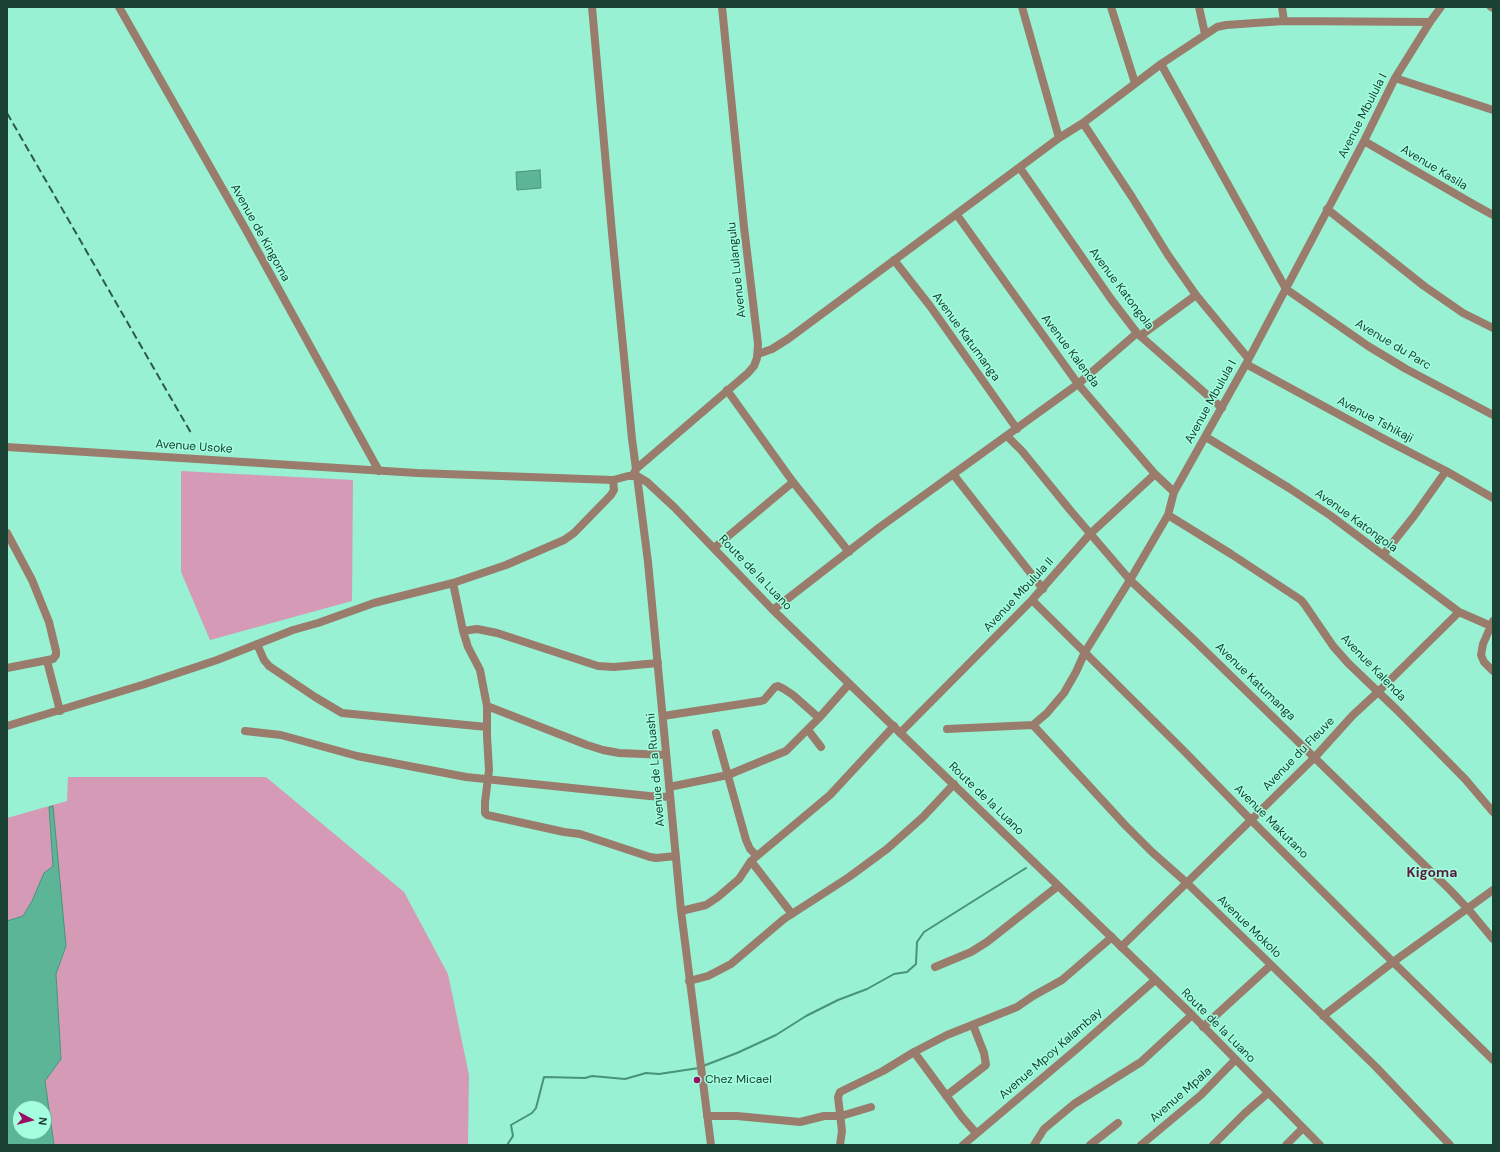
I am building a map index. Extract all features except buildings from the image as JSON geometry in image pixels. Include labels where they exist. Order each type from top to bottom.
[{"type":"street","name":"Avenue de Kingoma","points":[[119,7],[246,230],[378,471]]},
{"type":"street","name":"Avenue de La Ruashi","points":[[592,7],[635,473],[648,562],[689,982],[711,1145]]},
{"type":"street","name":"Avenue Lulangulu","points":[[722,7],[758,354]]},
{"type":"street","points":[[1022,7],[1059,138]]},
{"type":"street","points":[[1111,7],[1135,83]]},
{"type":"street","points":[[1199,7],[1205,34]]},
{"type":"street","points":[[1282,7],[1284,21]]},
{"type":"street","name":"Avenue Mbulula I","points":[[1033,725],[1047,713],[1064,693],[1085,652],[1168,515],[1174,492],[1222,408],[1286,289],[1396,78],[1430,22],[1441,7]]},
{"type":"street","points":[[635,473],[754,366],[758,354],[772,349],[788,339],[1059,138],[1083,123],[1161,64],[1205,34],[1221,26],[1284,21],[1430,22]]},
{"type":"street","points":[[1161,64],[1286,289]]},
{"type":"street","points":[[1396,78],[1493,110]]},
{"type":"street","points":[[1083,123],[1168,255],[1196,295],[1247,361]]},
{"type":"street","name":"Avenue Kasila","points":[[1364,141],[1493,215]]},
{"type":"street","name":"Avenue Katongola","points":[[1020,168],[1107,293],[1139,334],[1222,408]]},
{"type":"street","points":[[1327,209],[1424,286],[1463,313],[1493,328]]},
{"type":"street","name":"Avenue Kalenda","points":[[957,215],[1078,384],[1155,474],[1174,492]]},
{"type":"street","name":"Avenue Katumanga","points":[[894,260],[930,306],[1017,429]]},
{"type":"street","name":"Avenue du Parc","points":[[1286,289],[1368,346],[1406,369],[1493,414]]},
{"type":"street","points":[[773,610],[880,527],[1078,384],[1139,334],[1196,295]]},
{"type":"street","name":"Avenue Tshikaji","points":[[1247,361],[1379,437],[1446,471],[1493,498]]},
{"type":"street","points":[[727,390],[792,482],[849,552]]},
{"type":"street","name":"Avenue Katumanga","points":[[1007,436],[1022,451],[1130,580],[1315,757],[1468,909],[1493,939]]},
{"type":"street","name":"Avenue Katongola","points":[[1206,437],[1305,498],[1353,532],[1459,612],[1492,623]]},
{"type":"street","name":"Avenue Usoke","points":[[7,447],[378,471],[613,480],[635,473]]},
{"type":"street","points":[[1383,556],[1410,522],[1446,471]]},
{"type":"street","name":"Route de la Luano","points":[[635,473],[647,482],[714,548],[773,610],[849,684],[1122,946],[1320,1145]]},
{"type":"street","points":[[953,474],[1043,589]]},
{"type":"street","name":"Avenue Mbulula II","points":[[900,733],[1043,589],[1090,534],[1155,474]]},
{"type":"street","points":[[7,726],[217,660],[293,630],[318,623],[374,603],[453,583],[506,565],[564,540],[574,533],[611,495],[614,490],[613,480]]},
{"type":"street","points":[[714,548],[792,482]]},
{"type":"street","name":"Avenue Kalenda","points":[[1168,515],[1231,554],[1300,600],[1333,646],[1348,663],[1465,779],[1493,812]]},
{"type":"street","points":[[7,533],[32,580],[52,632],[56,647],[56,654],[54,658],[46,661],[7,668]]},
{"type":"street","points":[[453,583],[463,631],[468,647],[480,670],[487,706],[489,766],[484,810],[487,815],[564,832],[580,834],[650,857],[662,858],[676,856]]},
{"type":"street","name":"Avenue Makutano","points":[[1032,600],[1393,962],[1493,1060]]},
{"type":"street","name":"Avenue du Fleuve","points":[[1122,946],[1252,820],[1315,757],[1353,715],[1459,612]]},
{"type":"street","points":[[1492,623],[1483,644],[1481,655],[1484,662],[1493,671]]},
{"type":"street","points":[[463,631],[478,629],[492,632],[598,666],[614,667],[658,663]]},
{"type":"street","points":[[257,644],[264,660],[269,666],[315,698],[342,714],[487,727]]},
{"type":"street","points":[[46,661],[60,710]]},
{"type":"street","points":[[669,787],[728,775],[786,751],[808,730],[849,684]]},
{"type":"street","points":[[663,716],[761,701],[764,700],[775,687],[778,686],[793,695],[819,718]]},
{"type":"street","points":[[487,706],[603,750],[619,753],[666,755]]},
{"type":"street","points":[[947,729],[1033,725]]},
{"type":"street","name":"Avenue Mokolo","points":[[1033,725],[1124,825],[1187,883],[1376,1067],[1450,1145]]},
{"type":"street","points":[[681,911],[713,902],[739,879],[754,859],[830,795],[894,726]]},
{"type":"street","points":[[808,730],[821,747]]},
{"type":"street","points":[[244,731],[281,735],[357,756],[439,772],[487,779],[670,797]]},
{"type":"street","points":[[716,733],[750,850],[754,859],[792,914]]},
{"type":"street","points":[[689,982],[708,976],[727,966],[792,914],[849,877],[887,849],[923,818],[954,784]]},
{"type":"street","points":[[935,967],[971,952],[987,942],[1058,886]]},
{"type":"street","points":[[1323,1016],[1393,962],[1493,890]]},
{"type":"street","points":[[840,1145],[842,1134],[838,1097],[840,1092],[883,1071],[914,1052],[948,1035],[1011,1010],[1062,980],[1112,937]]},
{"type":"street","points":[[1203,1027],[1270,965]]},
{"type":"street","name":"Avenue Mpoy Kalambay","points":[[963,1145],[1079,1047],[1155,980]]},
{"type":"street","points":[[1034,1145],[1044,1129],[1074,1104],[1141,1062],[1192,1015]]},
{"type":"street","points":[[946,1096],[986,1064],[986,1058],[973,1025]]},
{"type":"street","points":[[914,1052],[946,1096],[976,1133]]},
{"type":"street","name":"Avenue Mpala","points":[[1141,1145],[1201,1094],[1235,1060]]},
{"type":"street","points":[[1213,1145],[1244,1113],[1268,1093]]},
{"type":"street","points":[[707,1116],[737,1116],[800,1122],[824,1116],[841,1116],[871,1107]]},
{"type":"street","points":[[1090,1145],[1118,1123]]},
{"type":"street","points":[[1286,1145],[1303,1128]]},
{"type":"shaded area","points":[[540,170],[541,188],[517,190],[516,172]]},
{"type":"shaded area","points":[[181,471],[353,480],[352,601],[210,640],[181,572]]},
{"type":"shaded area","points":[[68,777],[266,777],[404,892],[448,974],[469,1075],[468,1145],[54,1145],[52,1131],[52,1100],[48,1100],[45,1081],[61,1059],[56,974],[66,946],[49,807],[53,866],[23,916],[7,921],[7,818],[67,801]]},
{"type":"shaded area","points":[[53,806],[66,946],[56,974],[61,1059],[45,1081],[48,1100],[12,1100],[12,1140],[52,1140],[52,1131],[54,1145],[7,1145],[7,921],[23,916],[32,901],[44,873],[53,866],[49,807]]},
{"type":"waterway","points":[[703,1066],[737,1053],[776,1035],[806,1016],[838,1000],[867,989],[894,974],[907,972],[916,964],[917,942],[924,932],[1026,868]]},
{"type":"waterway","points":[[507,1145],[513,1136],[511,1125],[532,1113],[536,1108],[544,1077],[585,1078],[592,1076],[625,1079],[646,1073],[659,1074],[699,1068]]},
{"type":"railway","points":[[7,113],[191,433]]},
{"type":"place","name":"Chez Micael","points":[[697,1080]]},
{"type":"district","name":"Kigoma","points":[[1432,873]]}]
